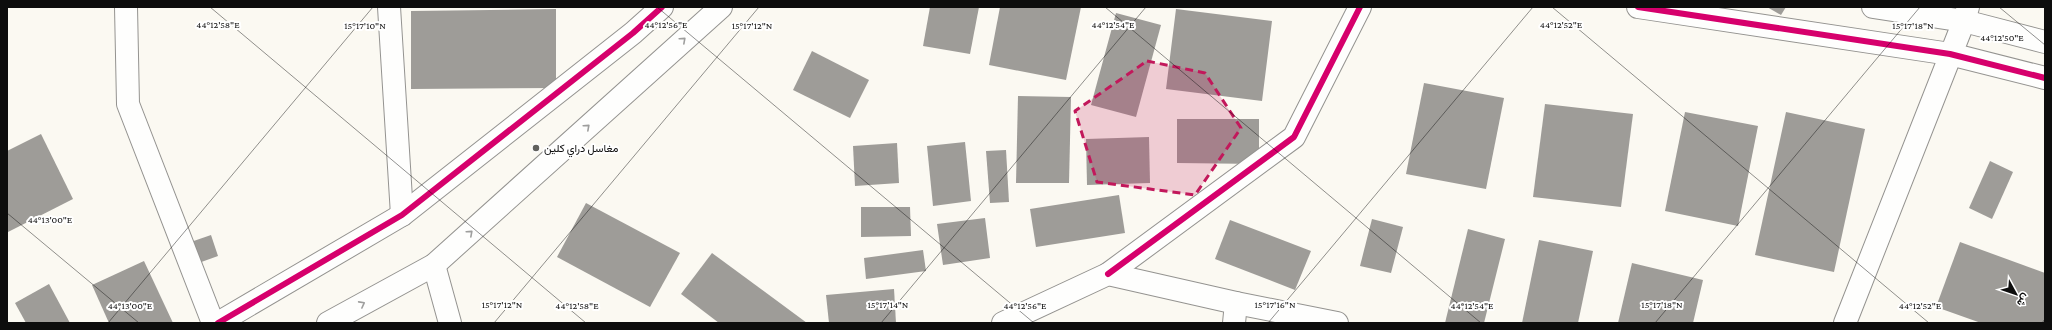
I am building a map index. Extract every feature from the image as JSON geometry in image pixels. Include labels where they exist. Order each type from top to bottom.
[{"type":"street","points":[[126,7],[128,104],[213,323]]},
{"type":"street","points":[[389,7],[402,215]]},
{"type":"street","points":[[218,323],[402,215],[633,33],[662,7]]},
{"type":"street","points":[[328,323],[434,265],[721,7]]},
{"type":"street","points":[[1003,323],[1108,274],[1294,137],[1360,7]]},
{"type":"street","points":[[1638,7],[1950,54],[2045,78]]},
{"type":"street","points":[[1873,7],[1966,14],[2045,42]]},
{"type":"street","points":[[1845,323],[1966,14]]},
{"type":"street","points":[[434,265],[450,323]]},
{"type":"street","points":[[1108,274],[1235,313],[1337,323]]},
{"type":"highlighted area","points":[[1147,61],[1205,73],[1241,128],[1195,195],[1097,182],[1075,111]]},
{"type":"building","points":[[930,7],[979,7],[970,54],[923,46]]},
{"type":"building","points":[[1000,7],[1081,7],[1066,80],[989,65]]},
{"type":"building","points":[[1767,7],[1786,7],[1781,15]]},
{"type":"building","points":[[556,9],[556,88],[411,89],[411,11]]},
{"type":"building","points":[[1176,9],[1272,21],[1262,101],[1166,89]]},
{"type":"building","points":[[1116,13],[1161,25],[1136,117],[1091,105]]},
{"type":"building","points":[[812,51],[869,80],[850,118],[793,90]]},
{"type":"building","points":[[1424,83],[1504,98],[1486,189],[1406,174]]},
{"type":"building","points":[[1018,96],[1071,97],[1069,183],[1016,183]]},
{"type":"building","points":[[1545,104],[1633,114],[1621,207],[1533,197]]},
{"type":"building","points":[[1685,112],[1758,126],[1738,226],[1665,211]]},
{"type":"building","points":[[1786,112],[1865,129],[1834,272],[1755,255]]},
{"type":"building","points":[[1177,119],[1259,119],[1259,164],[1177,163]]},
{"type":"building","points":[[41,134],[73,199],[8,232],[7,151]]},
{"type":"building","points":[[1149,137],[1150,183],[1087,185],[1086,139]]},
{"type":"building","points":[[965,142],[971,201],[933,206],[927,146]]},
{"type":"building","points":[[897,143],[899,183],[855,186],[853,146]]},
{"type":"building","points":[[1006,150],[1009,202],[990,203],[986,151]]},
{"type":"building","points":[[1990,161],[2013,172],[1992,219],[1969,208]]},
{"type":"building","points":[[1119,195],[1125,233],[1036,247],[1030,209]]},
{"type":"building","points":[[586,203],[680,253],[650,307],[557,257]]},
{"type":"building","points":[[861,207],[910,207],[911,236],[861,237]]},
{"type":"building","points":[[985,218],[990,258],[943,265],[937,224]]},
{"type":"building","points":[[1372,219],[1403,227],[1391,273],[1360,266]]},
{"type":"building","points":[[1230,220],[1311,251],[1295,290],[1215,259]]},
{"type":"building","points":[[1468,229],[1505,239],[1484,323],[1445,323]]},
{"type":"building","points":[[211,235],[218,256],[193,265],[185,244]]},
{"type":"building","points":[[1539,240],[1593,251],[1578,323],[1522,323]]},
{"type":"building","points":[[1960,242],[2045,273],[2045,323],[1981,323],[1936,307]]},
{"type":"building","points":[[923,250],[926,271],[866,279],[864,258]]},
{"type":"building","points":[[712,253],[807,323],[719,323],[681,294]]},
{"type":"building","points":[[144,261],[173,323],[109,323],[92,285]]},
{"type":"building","points":[[1632,263],[1703,280],[1693,323],[1618,323]]},
{"type":"building","points":[[49,284],[70,323],[26,323],[15,303]]},
{"type":"building","points":[[894,289],[896,323],[829,323],[826,295]]},
{"type":"cycle path","points":[[218,323],[402,215],[633,33],[662,7]]},
{"type":"cycle path","points":[[1108,274],[1294,137],[1360,7]]},
{"type":"cycle path","points":[[1638,7],[1950,54],[2045,78]]},
{"type":"place","name":"مغاسل دراي كلين","points":[[536,148]]}]
